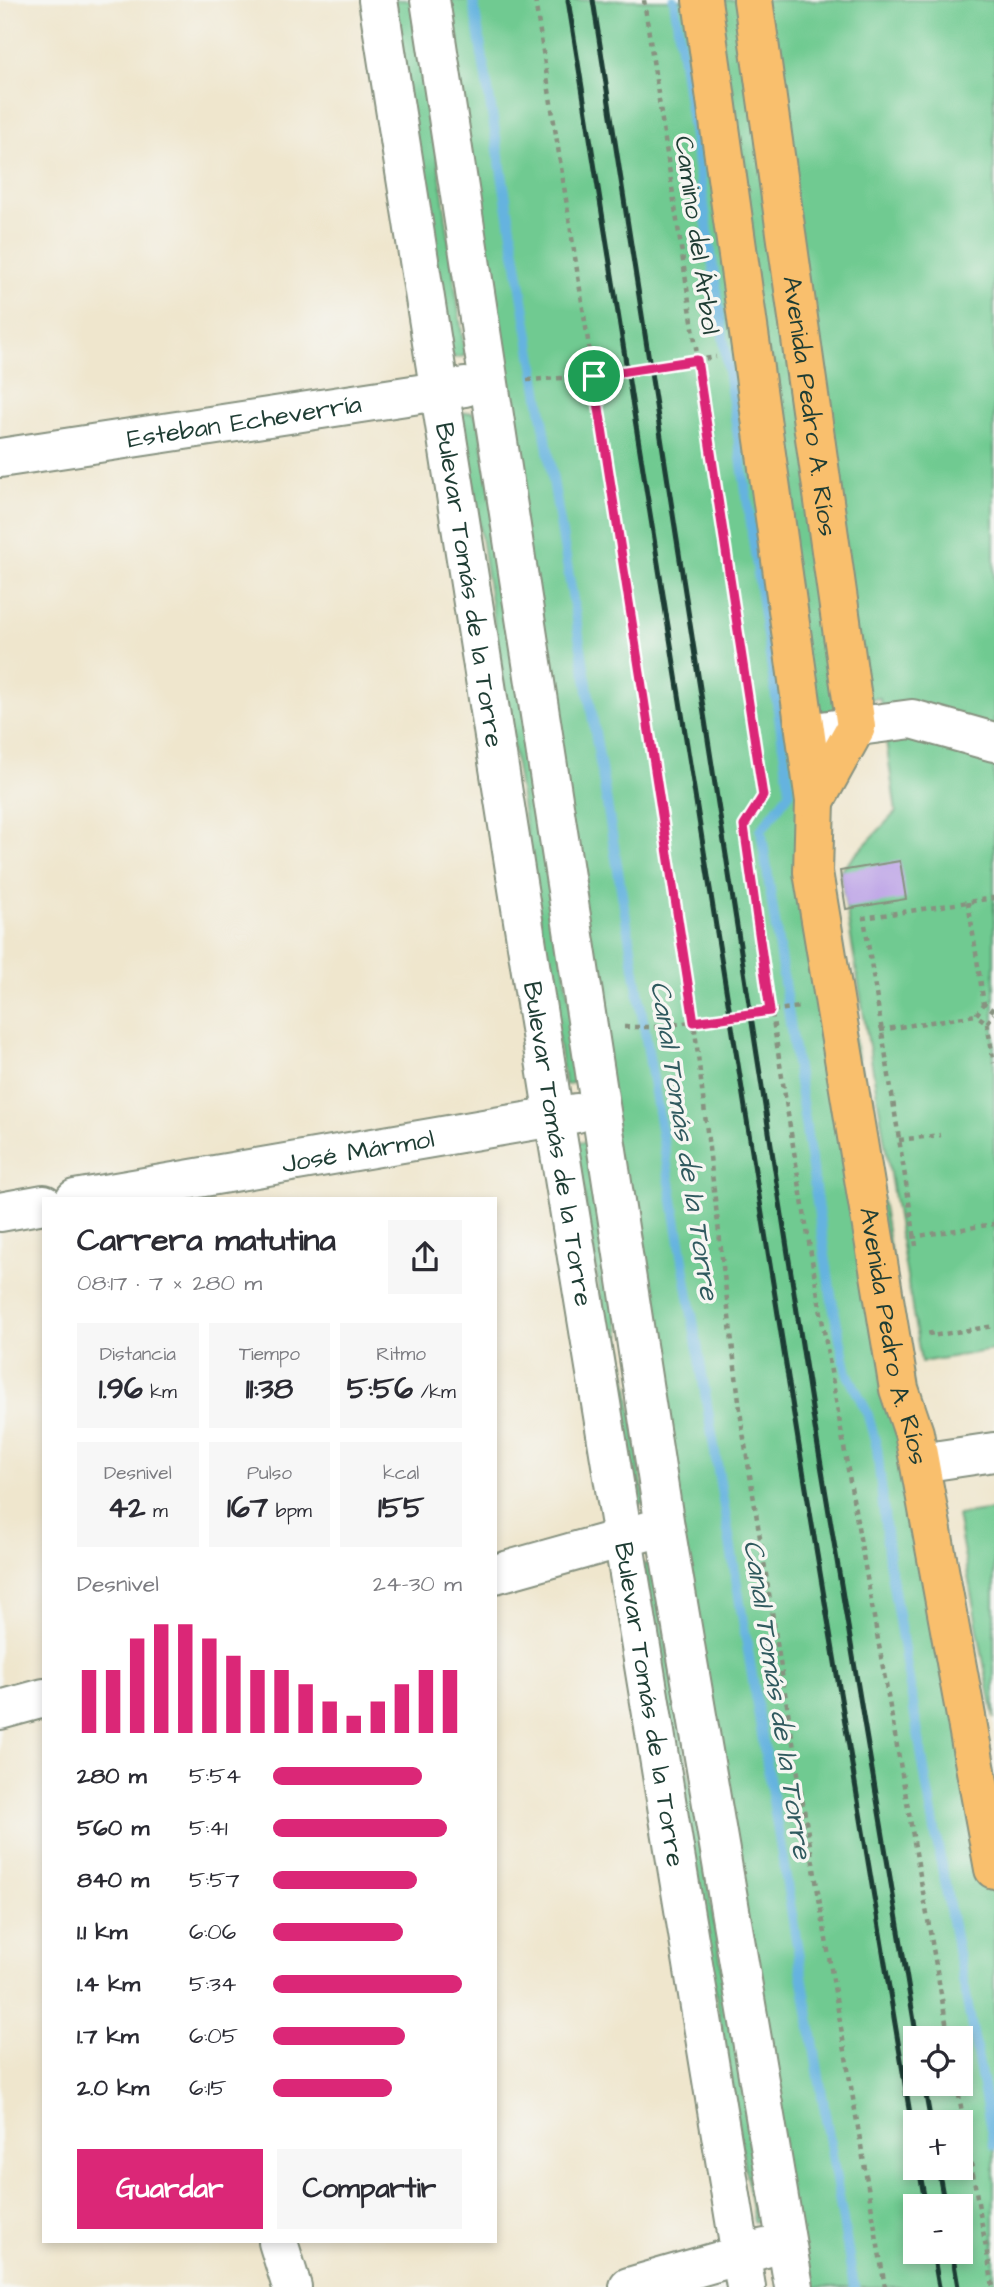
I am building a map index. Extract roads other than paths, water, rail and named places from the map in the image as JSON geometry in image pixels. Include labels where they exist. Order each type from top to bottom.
[{"type":"main road","name":"Avenida Pedro A. Ríos","points":[[702,0],[815,801],[813,872],[899,1389],[914,1433],[920,1463],[994,1869]]},
{"type":"main road","name":"Avenida Pedro A. Ríos","points":[[753,0],[856,727],[815,801]]},
{"type":"main road","points":[[785,587],[835,580]]},
{"type":"street","name":"Bulevar Tomás de la Torre","points":[[378,0],[554,1117],[743,2272]]},
{"type":"street","name":"Bulevar Tomás de la Torre","points":[[430,0],[505,382],[601,1109],[665,1527],[794,2287]]},
{"type":"street","name":"Esteban Echeverría","points":[[0,458],[505,382]]},
{"type":"street","points":[[806,733],[912,719],[994,742]]},
{"type":"street","name":"José Mármol","points":[[87,1197],[601,1109]]},
{"type":"street","points":[[0,1212],[42,1204]]},
{"type":"street","points":[[920,1463],[994,1452]]},
{"type":"street","points":[[497,1573],[665,1527]]},
{"type":"street","points":[[0,1710],[42,1699]]},
{"type":"street","points":[[629,2287],[743,2272],[786,2241]]},
{"type":"street","points":[[278,2243],[292,2287]]},
{"type":"waterway","name":"Canal Tomás de la Torre","points":[[473,0],[854,2287]]},
{"type":"waterway","points":[[674,0],[790,792],[761,830],[831,1295],[847,1373],[867,1412],[877,1448],[889,1561],[928,1793],[994,2145]]},
{"type":"railway","points":[[568,0],[799,1446],[909,2110]]},
{"type":"railway","points":[[593,0],[818,1447],[915,2026]]},
{"type":"railway","points":[[926,2096],[929,2110]]},
{"type":"railway","points":[[921,2180],[924,2194]]},
{"type":"railway","points":[[940,2180],[943,2194]]},
{"type":"railway","points":[[935,2264],[939,2287]]},
{"type":"railway","points":[[954,2264],[958,2287]]}]
